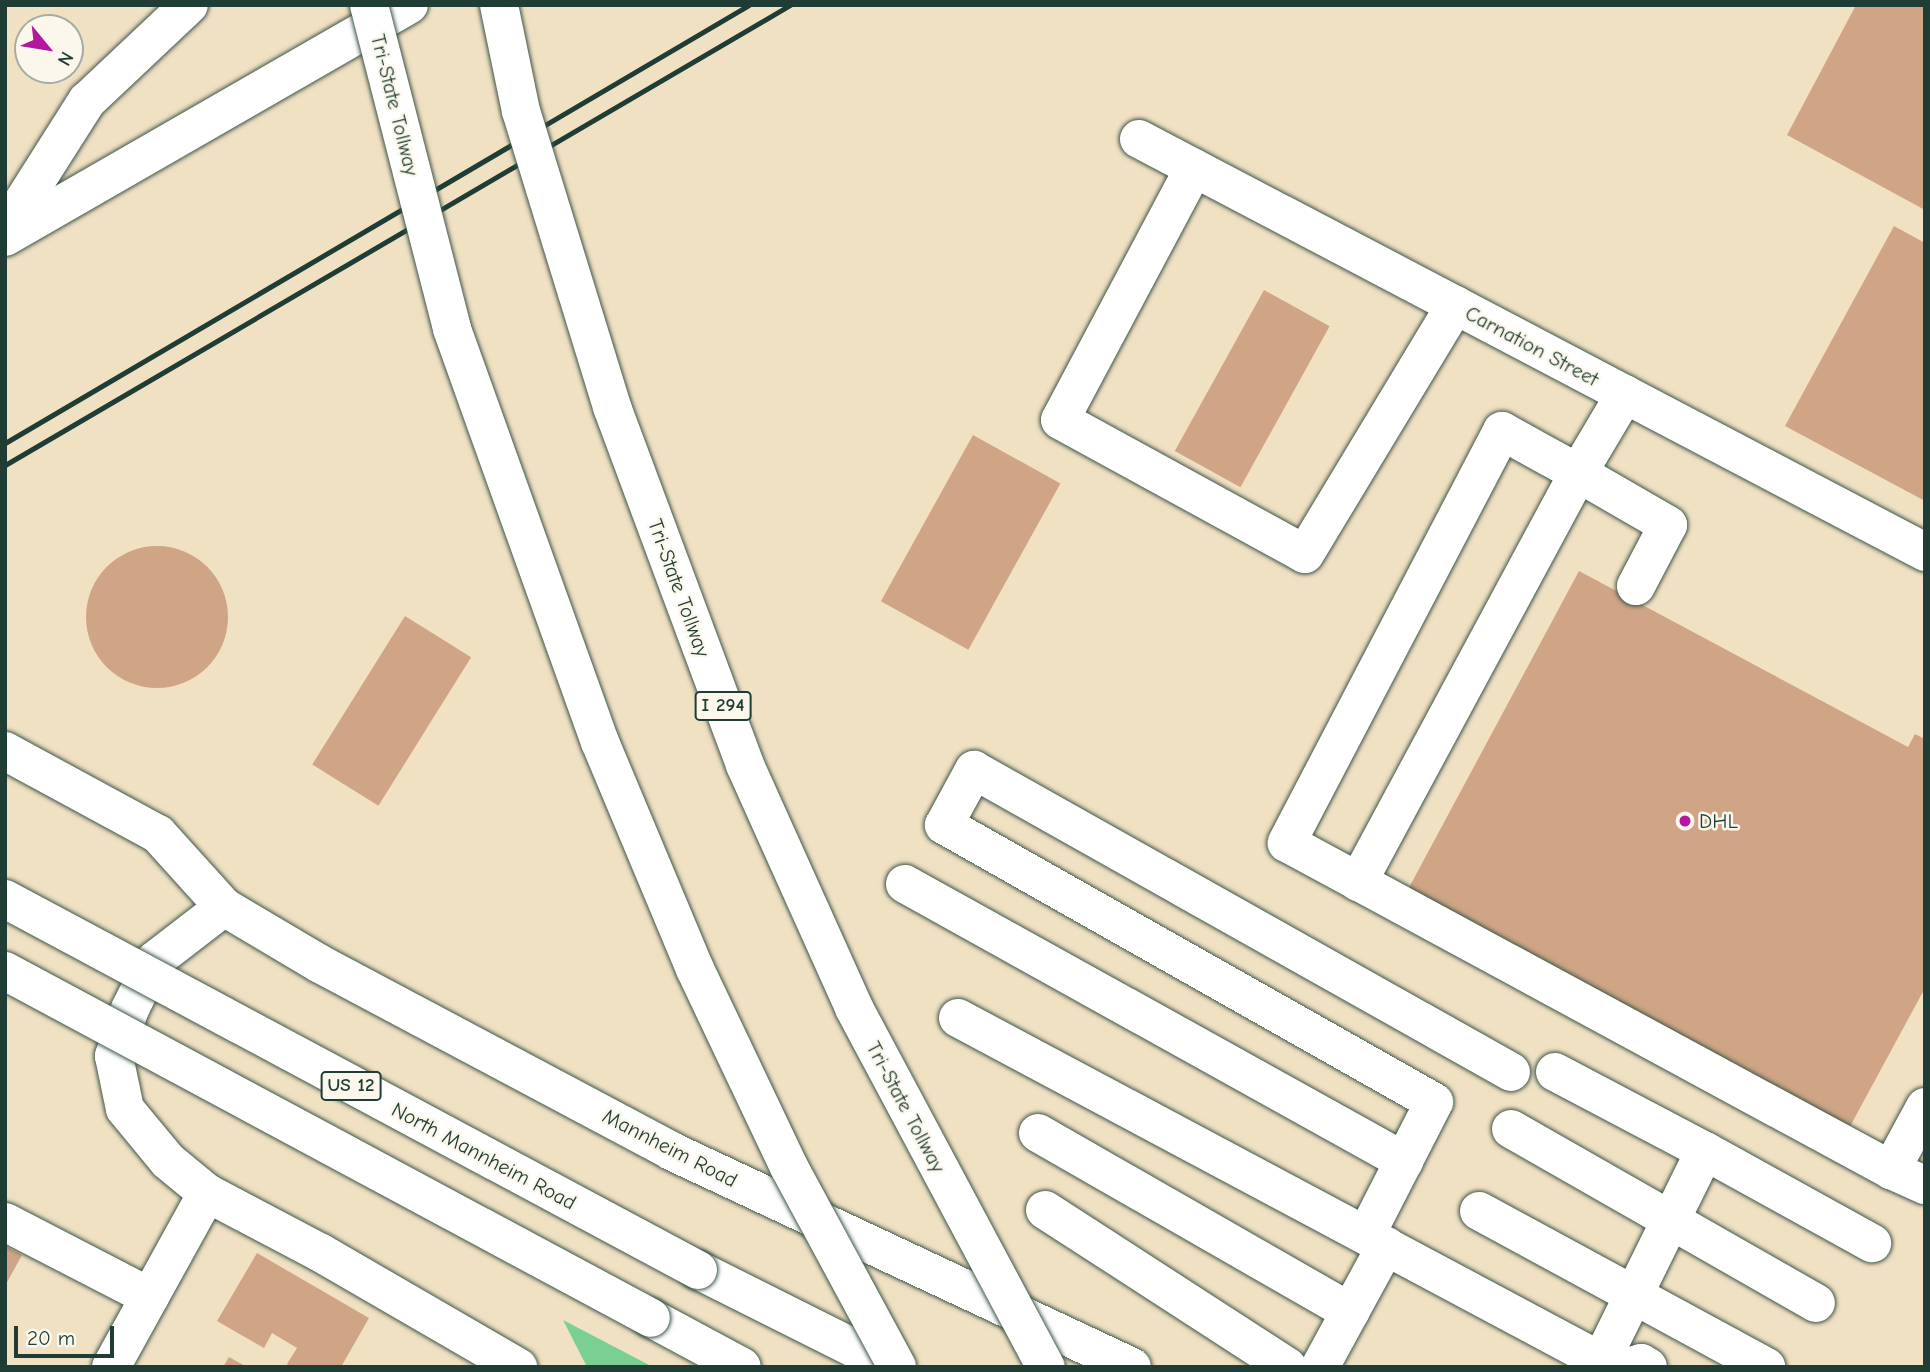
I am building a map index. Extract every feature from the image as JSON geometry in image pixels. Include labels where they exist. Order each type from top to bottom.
[{"type":"main road","points":[[5,230],[87,101],[189,5]]},
{"type":"main road","name":"Tri-State Tollway","points":[[369,5],[452,330],[600,742],[695,969],[771,1130],[897,1367]]},
{"type":"main road","points":[[5,237],[409,5]]},
{"type":"main road","name":"Tri-State Tollway","points":[[499,5],[521,111],[612,407],[745,765],[854,1008],[1046,1367]]},
{"type":"main road","name":"Carnation Street","points":[[1139,139],[1925,552]]},
{"type":"main road","points":[[1194,168],[1060,420],[1306,554],[1455,306]]},
{"type":"main road","points":[[1358,882],[1578,473],[1625,394]]},
{"type":"main road","points":[[1636,586],[1668,525],[1502,431],[1287,843],[1908,1177],[1925,1107]]},
{"type":"main road","name":"Mannheim Road","points":[[5,751],[158,834],[224,907],[320,964],[671,1151],[1130,1366]]},
{"type":"main road","points":[[1320,1367],[1349,1312],[1404,1161],[1434,1102],[944,825],[974,770],[1511,1072]]},
{"type":"main road","points":[[905,884],[1404,1161]]},
{"type":"main road","name":"North Mannheim Road","points":[[5,899],[698,1270],[892,1367]]},
{"type":"main road","points":[[224,907],[154,961],[130,1009],[114,1056],[125,1109],[168,1161],[207,1194],[321,1253],[518,1367]]},
{"type":"main road","points":[[5,971],[742,1367]]},
{"type":"main road","points":[[958,1018],[1614,1365],[1641,1363],[1648,1367]]},
{"type":"main road","points":[[1555,1072],[1872,1243]]},
{"type":"main road","points":[[1511,1129],[1816,1303]]},
{"type":"main road","points":[[1038,1133],[1349,1312]]},
{"type":"main road","points":[[1614,1365],[1633,1296],[1705,1151]]},
{"type":"main road","points":[[111,1367],[207,1194]]},
{"type":"main road","points":[[1045,1210],[1288,1367]]},
{"type":"main road","points":[[1479,1211],[1766,1367]]},
{"type":"main road","points":[[5,1222],[150,1297]]},
{"type":"green space","points":[[563,1320],[653,1367],[587,1367]]},
{"type":"building","points":[[1856,5],[1925,5],[1925,210],[1787,135]]},
{"type":"building","points":[[1894,226],[1925,243],[1925,501],[1785,426]]},
{"type":"building","points":[[1264,290],[1330,326],[1240,487],[1175,451]]},
{"type":"building","points":[[973,435],[1060,483],[968,650],[881,601]]},
{"type":"building","points":[[157,546],[184,551],[207,567],[223,590],[228,617],[223,644],[207,667],[184,683],[157,688],[130,683],[107,667],[91,644],[86,617],[91,590],[107,567],[130,551]]},
{"type":"building","name":"DHL","points":[[1579,571],[1908,747],[1915,734],[1925,739],[1925,988],[1847,1132],[1405,895]]},
{"type":"building","points":[[405,616],[471,657],[378,806],[312,764]]},
{"type":"building","points":[[5,1246],[22,1255],[5,1286]]},
{"type":"building","points":[[257,1253],[369,1318],[341,1367],[291,1367],[287,1364],[297,1348],[272,1333],[264,1348],[217,1321]]},
{"type":"building","points":[[229,1357],[247,1367],[223,1367]]},
{"type":"railway","points":[[5,443],[749,5]]},
{"type":"railway","points":[[5,465],[790,5]]},
{"type":"place","name":"DHL","points":[[1685,821]]}]
